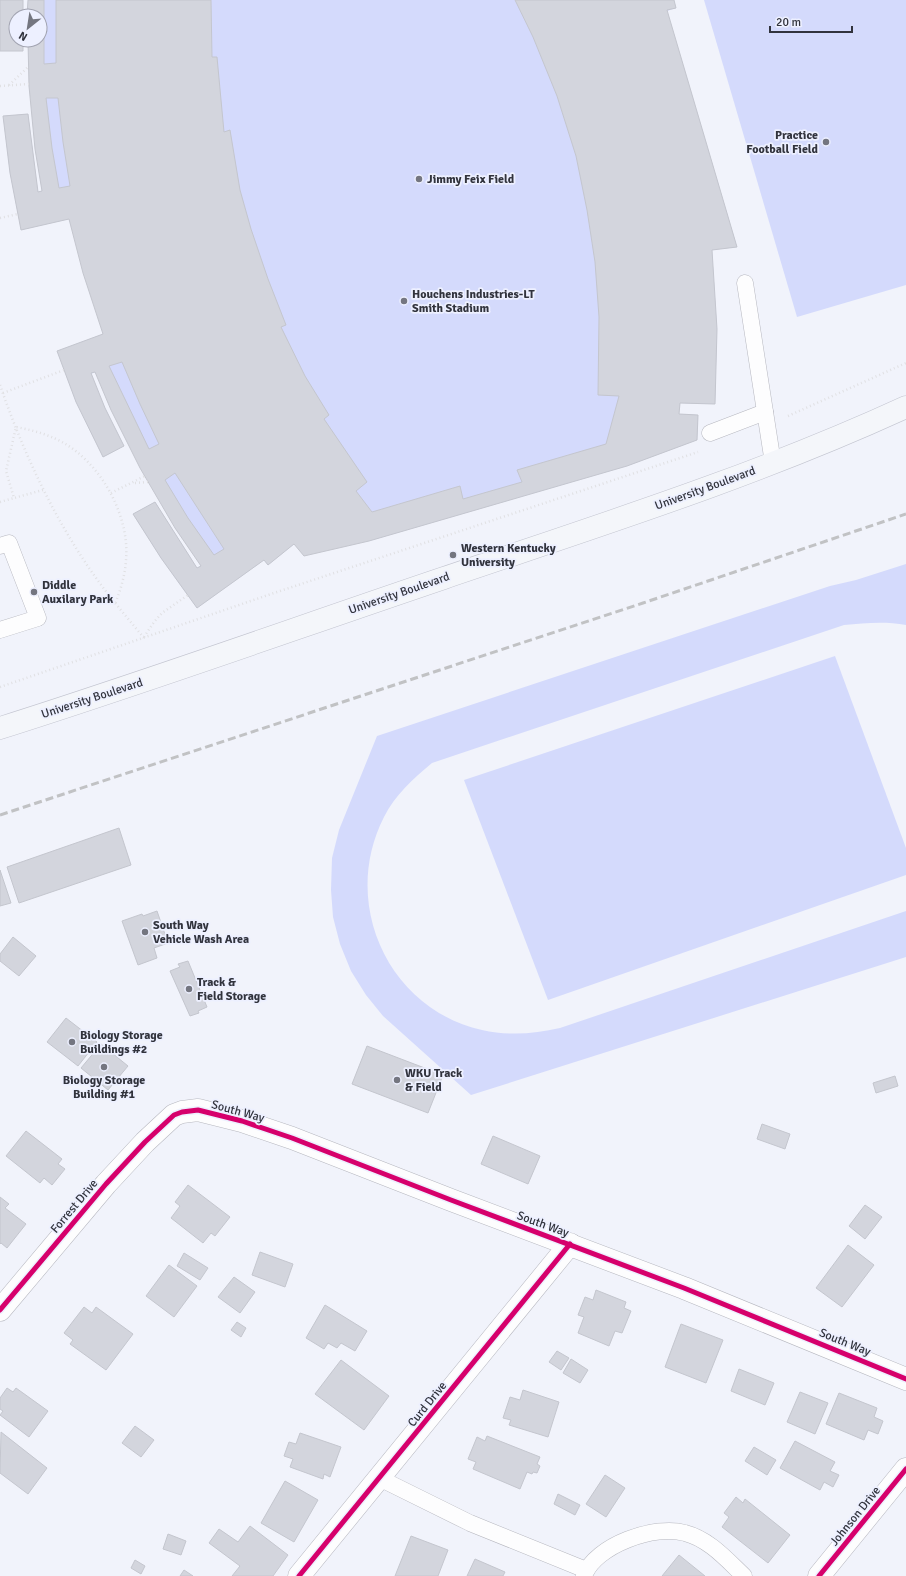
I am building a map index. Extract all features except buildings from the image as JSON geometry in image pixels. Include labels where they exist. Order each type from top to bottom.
[{"type":"main road","name":"University Boulevard","points":[[0,728],[650,508],[773,463],[906,407]]},
{"type":"street","name":"South Way","points":[[168,1120],[174,1115],[182,1112],[198,1110],[266,1128],[684,1288],[906,1379]]},
{"type":"street","name":"Forrest Drive","points":[[0,1310],[106,1184],[145,1142],[168,1120]]},
{"type":"street","name":"Curd Drive","points":[[299,1576],[570,1244]]},
{"type":"street","name":"Johnson Drive","points":[[819,1576],[906,1469]]},
{"type":"lane","points":[[745,284],[773,463]]},
{"type":"lane","points":[[710,433],[766,419]]},
{"type":"lane","points":[[0,546],[9,543],[38,618],[0,630]]},
{"type":"lane","points":[[379,1478],[470,1523],[585,1573],[606,1550],[635,1537],[663,1530],[685,1533],[708,1543],[744,1576]]},
{"type":"path","points":[[8,85],[29,66]]},
{"type":"path","points":[[0,86],[29,84]]},
{"type":"path","points":[[0,218],[18,214]]},
{"type":"path","points":[[766,419],[906,363]]},
{"type":"path","points":[[3,393],[64,370]]},
{"type":"path","points":[[0,385],[43,490],[65,529],[89,569],[115,604],[144,638]]},
{"type":"path","points":[[16,427],[41,432],[63,442],[83,457],[99,474],[111,494],[119,510],[124,533],[126,558],[122,585],[115,604]]},
{"type":"path","points":[[14,498],[6,471],[16,427]]},
{"type":"path","points":[[0,687],[271,594],[699,452]]},
{"type":"path","points":[[111,494],[145,476]]},
{"type":"path","points":[[130,484],[148,482]]},
{"type":"path","points":[[0,502],[43,490]]},
{"type":"path","points":[[144,638],[154,622],[162,613],[188,595]]},
{"type":"shaded area","name":"Houchens Industries-LT Smith Stadium","points":[[28,0],[674,0],[676,8],[667,11],[737,247],[712,250],[717,329],[715,404],[680,403],[679,414],[698,415],[697,440],[627,466],[369,541],[294,544],[268,565],[264,560],[197,608],[161,558],[133,514],[155,502],[197,568],[201,566],[95,372],[91,374],[105,408],[124,446],[103,457],[76,402],[57,351],[103,334],[69,219],[21,230],[10,173],[3,116],[28,114],[38,192],[42,191],[32,116],[28,48],[48,48],[48,8],[28,8]]},
{"type":"shaded area","name":"Practice Football Field","points":[[704,0],[906,0],[906,285],[797,317]]},
{"type":"shaded area","points":[[906,564],[906,625],[867,623],[844,625],[432,763],[411,781],[388,809],[372,850],[368,884],[371,917],[381,948],[398,976],[421,1000],[449,1018],[492,1032],[521,1034],[560,1028],[906,911],[906,957],[471,1095],[383,1016],[366,995],[351,971],[340,944],[333,917],[331,890],[332,858],[339,830],[377,736],[830,586],[856,580]]},
{"type":"shaded area","points":[[835,656],[906,848],[906,875],[548,1000],[464,780]]},
{"type":"railway","points":[[0,815],[643,603],[906,514]]},
{"type":"cycle path","points":[[0,1310],[106,1184],[145,1142],[174,1115],[182,1112],[198,1110],[242,1121],[292,1138],[684,1288],[906,1379]]},
{"type":"cycle path","points":[[299,1576],[570,1244]]},
{"type":"cycle path","points":[[819,1576],[906,1469]]},
{"type":"place","name":"Practice Football Field","points":[[826,142]]},
{"type":"place","name":"Jimmy Feix Field","points":[[419,179]]},
{"type":"place","name":"Houchens Industries-LT Smith Stadium","points":[[404,301]]},
{"type":"place","name":"Western Kentucky University","points":[[453,555]]},
{"type":"place","name":"Diddle Auxilary Park","points":[[34,592]]},
{"type":"place","name":"South Way Vehicle Wash Area","points":[[145,932]]},
{"type":"place","name":"Track & Field Storage","points":[[189,989]]},
{"type":"place","name":"Biology Storage Buildings #2","points":[[72,1042]]},
{"type":"place","name":"Biology Storage Building #1","points":[[104,1067]]},
{"type":"place","name":"WKU Track & Field","points":[[397,1080]]}]
